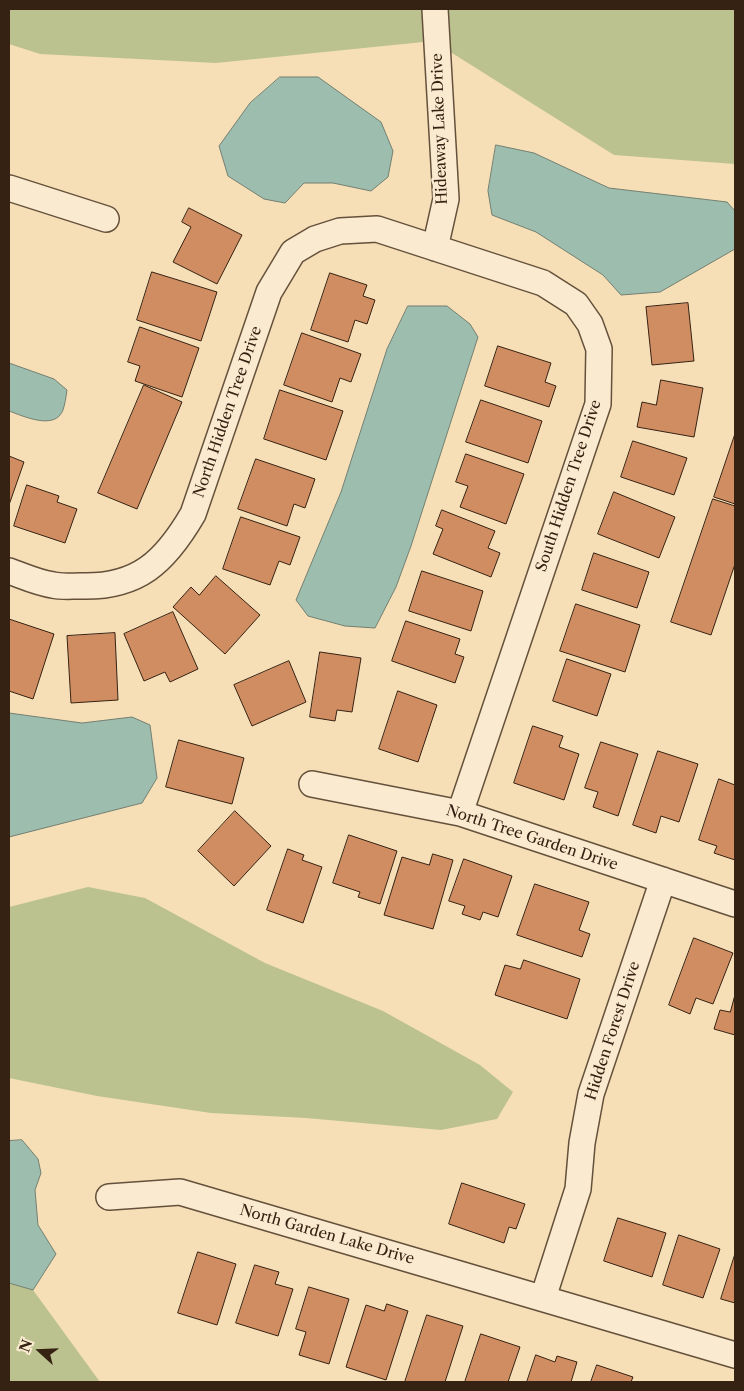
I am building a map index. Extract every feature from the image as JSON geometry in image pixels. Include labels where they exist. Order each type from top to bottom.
[{"type":"street","name":"Hideaway Lake Drive","points":[[435,9],[446,199],[435,248]]},
{"type":"street","points":[[9,188],[106,220]]},
{"type":"street","name":"North Hidden Tree Drive","points":[[9,571],[53,585],[97,587],[133,578],[159,561],[179,538],[193,514],[269,292],[293,252],[315,239],[340,231],[377,229],[435,248]]},
{"type":"street","name":"South Hidden Tree Drive","points":[[435,248],[542,284],[576,304],[590,324],[599,349],[598,404],[460,813]]},
{"type":"street","name":"North Tree Garden Drive","points":[[312,784],[460,813],[735,904]]},
{"type":"street","name":"Hidden Forest Drive","points":[[543,1298],[578,1190],[582,1143],[590,1094],[663,880]]},
{"type":"street","name":"North Garden Lake Drive","points":[[109,1197],[180,1192],[735,1355]]},
{"type":"green space","points":[[9,9],[735,9],[735,164],[614,155],[433,41],[216,63],[40,54],[9,44]]},
{"type":"green space","points":[[88,887],[145,898],[265,963],[383,1011],[480,1065],[513,1092],[497,1119],[441,1130],[306,1118],[211,1113],[97,1096],[9,1078],[9,907]]},
{"type":"green space","points":[[9,1283],[33,1290],[100,1382],[9,1382]]},
{"type":"shaded area","points":[[280,77],[318,77],[381,122],[393,151],[388,177],[371,191],[333,183],[304,183],[285,203],[264,199],[228,176],[219,146],[250,103]]},
{"type":"shaded area","points":[[496,145],[534,153],[609,188],[727,202],[735,211],[735,249],[660,292],[621,295],[603,275],[536,232],[492,215],[488,191]]},
{"type":"shaded area","points":[[408,306],[447,306],[470,324],[478,337],[396,587],[375,628],[345,626],[308,616],[296,600],[341,492],[387,349]]},
{"type":"shaded area","points":[[9,363],[54,379],[67,390],[64,408],[59,416],[53,420],[46,421],[9,411]]},
{"type":"shaded area","points":[[9,713],[82,723],[132,717],[150,725],[157,778],[142,803],[9,837]]},
{"type":"shaded area","points":[[22,1140],[38,1159],[41,1173],[35,1190],[38,1225],[56,1254],[33,1290],[9,1283],[9,1141]]},
{"type":"building","points":[[189,208],[242,235],[217,284],[173,262],[191,227],[182,222]]},
{"type":"building","points":[[152,272],[217,292],[201,341],[137,320]]},
{"type":"building","points":[[330,273],[367,285],[363,296],[375,300],[367,324],[355,320],[348,342],[311,330]]},
{"type":"building","points":[[688,303],[694,361],[652,365],[646,307]]},
{"type":"building","points":[[140,327],[199,348],[182,397],[135,381],[140,366],[128,362]]},
{"type":"building","points":[[302,333],[361,354],[351,382],[340,378],[332,402],[284,385]]},
{"type":"building","points":[[498,346],[551,363],[545,382],[556,386],[549,407],[485,386]]},
{"type":"building","points":[[661,380],[703,388],[694,437],[637,427],[642,402],[656,405]]},
{"type":"building","points":[[144,385],[182,402],[137,509],[98,493]]},
{"type":"building","points":[[280,390],[343,411],[326,460],[264,439]]},
{"type":"building","points":[[481,400],[542,421],[528,463],[466,442]]},
{"type":"building","points":[[735,434],[735,504],[714,497]]},
{"type":"building","points":[[633,441],[687,458],[674,495],[621,477]]},
{"type":"building","points":[[466,454],[524,474],[506,524],[460,507],[468,486],[456,482]]},
{"type":"building","points":[[9,456],[24,462],[9,505]]},
{"type":"building","points":[[256,459],[315,479],[305,508],[294,504],[287,526],[238,509]]},
{"type":"building","points":[[27,485],[59,496],[57,502],[77,509],[65,543],[14,526]]},
{"type":"building","points":[[614,492],[675,517],[659,558],[598,534]]},
{"type":"building","points":[[713,499],[735,506],[735,564],[711,635],[671,622]]},
{"type":"building","points":[[442,510],[495,531],[488,548],[500,553],[491,577],[433,554],[443,529],[436,526]]},
{"type":"building","points":[[241,517],[300,537],[290,565],[279,561],[270,585],[223,569]]},
{"type":"building","points":[[594,553],[649,572],[637,608],[582,590]]},
{"type":"building","points":[[422,571],[483,591],[471,631],[409,611]]},
{"type":"building","points":[[216,576],[260,615],[225,654],[173,607],[191,587],[199,595]]},
{"type":"building","points":[[576,604],[640,625],[625,672],[560,651]]},
{"type":"building","points":[[173,612],[198,669],[170,682],[165,672],[144,681],[124,634]]},
{"type":"building","points":[[9,619],[54,634],[33,699],[9,691]]},
{"type":"building","points":[[406,621],[460,639],[455,654],[464,657],[455,683],[392,661]]},
{"type":"building","points":[[115,633],[118,700],[71,703],[67,636]]},
{"type":"building","points":[[320,652],[361,658],[352,712],[337,710],[335,721],[310,717]]},
{"type":"building","points":[[567,659],[611,674],[597,716],[553,701]]},
{"type":"building","points":[[289,661],[306,702],[252,726],[234,685]]},
{"type":"building","points":[[398,691],[437,705],[418,762],[379,749]]},
{"type":"building","points":[[533,726],[563,736],[559,747],[579,754],[564,800],[514,783]]},
{"type":"building","points":[[179,740],[244,758],[232,804],[166,787]]},
{"type":"building","points":[[601,742],[638,754],[618,816],[593,807],[598,792],[585,788]]},
{"type":"building","points":[[658,751],[698,764],[679,822],[661,816],[656,833],[633,825]]},
{"type":"building","points":[[719,779],[735,785],[735,860],[714,853],[717,846],[699,840]]},
{"type":"building","points":[[235,811],[271,846],[234,886],[198,851]]},
{"type":"building","points":[[349,835],[397,851],[380,904],[358,897],[360,892],[333,883]]},
{"type":"building","points":[[288,849],[304,855],[302,860],[322,867],[303,923],[267,910]]},
{"type":"building","points":[[433,854],[453,860],[433,929],[384,915],[402,857],[429,865]]},
{"type":"building","points":[[464,859],[512,876],[498,917],[483,912],[480,920],[462,914],[465,906],[449,901]]},
{"type":"building","points":[[535,884],[589,902],[579,930],[590,934],[582,957],[517,935]]},
{"type":"building","points":[[694,938],[733,953],[713,1004],[696,998],[690,1014],[669,1005]]},
{"type":"building","points":[[524,960],[580,979],[567,1019],[495,995],[505,965],[520,969]]},
{"type":"building","points":[[735,995],[735,1035],[714,1029],[720,1010],[730,1012]]},
{"type":"building","points":[[462,1183],[525,1204],[516,1229],[509,1227],[504,1243],[449,1224]]},
{"type":"building","points":[[618,1218],[666,1233],[652,1277],[604,1261]]},
{"type":"building","points":[[679,1235],[720,1249],[703,1298],[663,1285]]},
{"type":"building","points":[[198,1252],[236,1264],[217,1325],[178,1313]]},
{"type":"building","points":[[735,1254],[735,1303],[721,1299]]},
{"type":"building","points":[[255,1265],[279,1272],[275,1284],[293,1289],[278,1336],[236,1323]]},
{"type":"building","points":[[309,1287],[349,1299],[329,1364],[299,1355],[306,1332],[296,1329]]},
{"type":"building","points":[[387,1304],[408,1311],[386,1380],[346,1367],[366,1305],[384,1311]]},
{"type":"building","points":[[427,1315],[463,1326],[445,1382],[405,1382]]},
{"type":"building","points":[[481,1334],[520,1347],[508,1382],[465,1382]]},
{"type":"building","points":[[536,1355],[555,1362],[557,1356],[577,1362],[571,1382],[527,1382]]},
{"type":"building","points":[[597,1365],[633,1377],[631,1382],[591,1382]]}]
